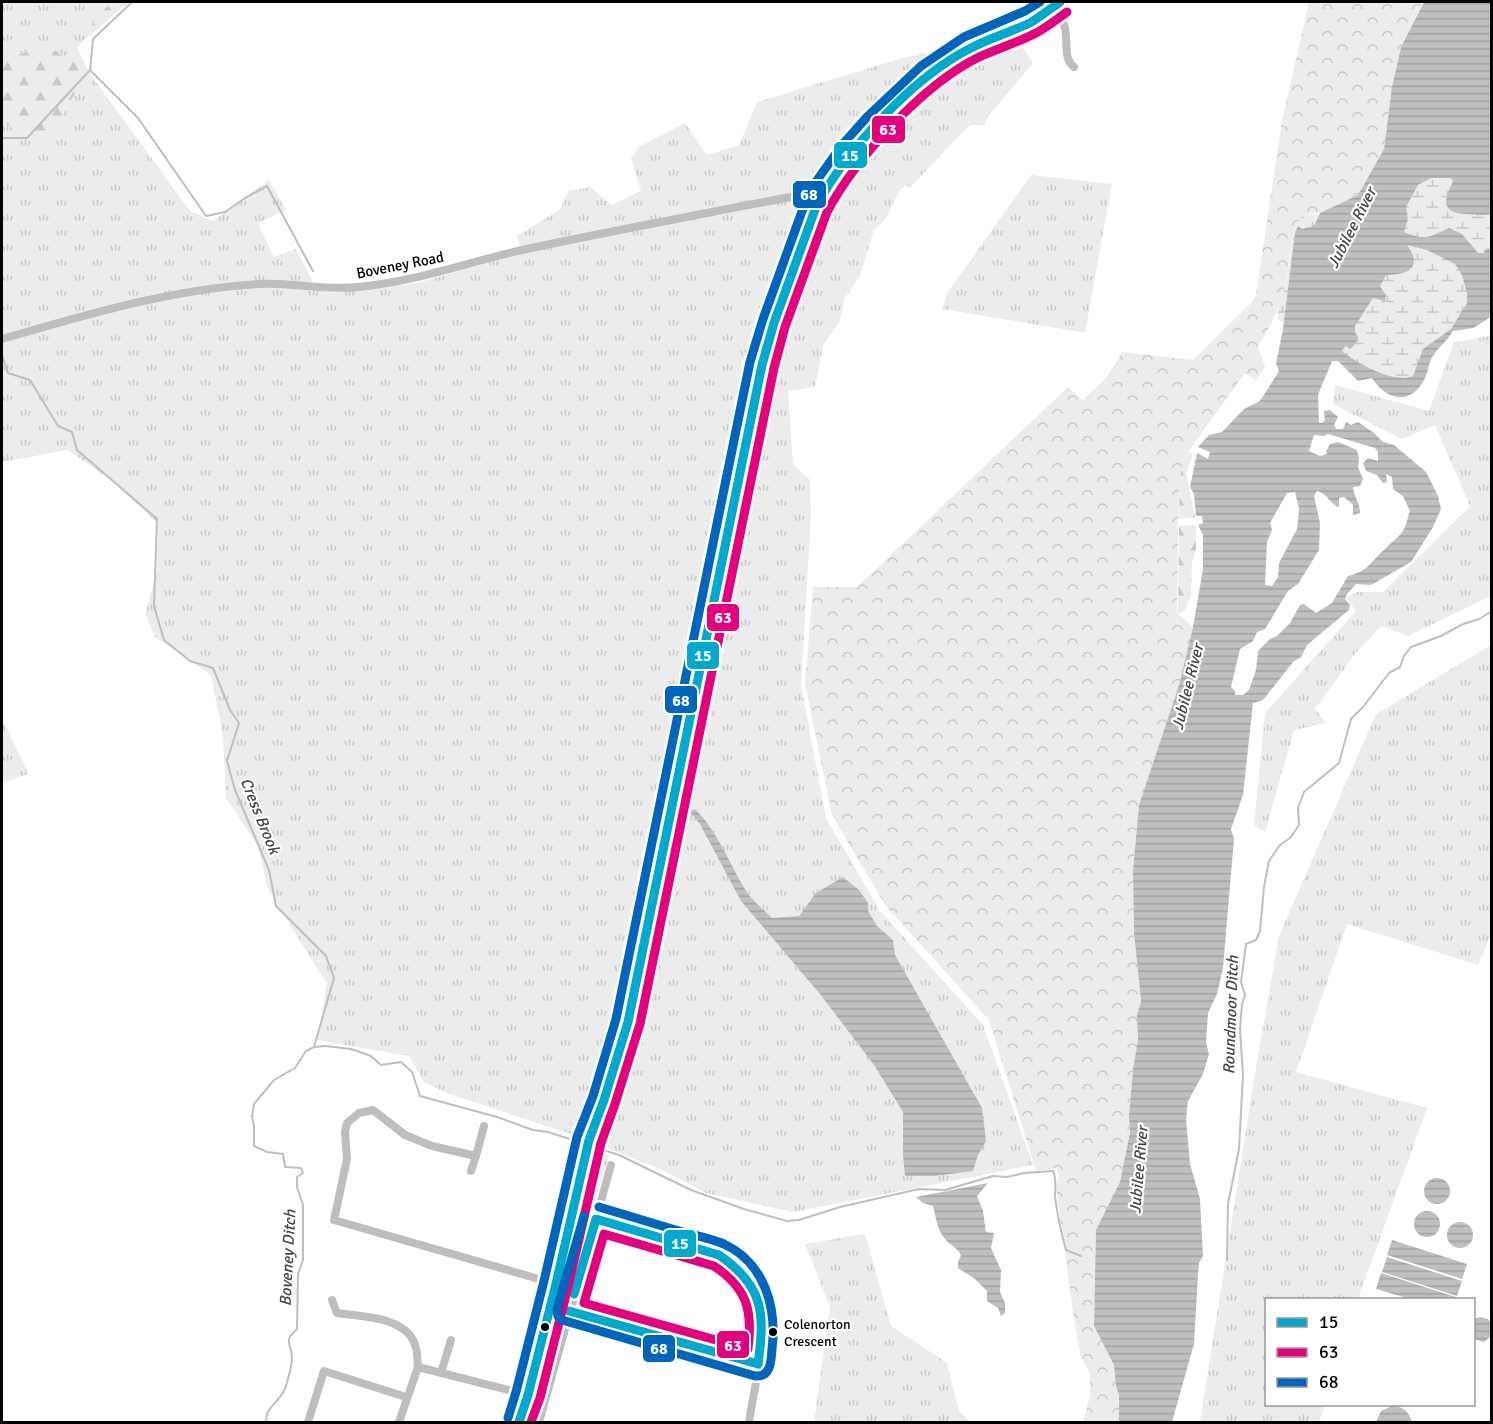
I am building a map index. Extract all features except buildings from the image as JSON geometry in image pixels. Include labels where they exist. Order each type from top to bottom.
[{"type":"main road","points":[[519,1422],[564,1253],[589,1140],[628,1023],[762,365],[816,207],[851,153],[875,126],[928,75],[970,48],[1031,22],[1057,5]]},
{"type":"street","points":[[1057,5],[1064,25],[1067,55],[1074,67]]},
{"type":"street","name":"Boveney Road","points":[[2,339],[119,305],[218,288],[259,284],[357,288],[385,284],[425,276],[521,250],[825,190]]},
{"type":"street","points":[[804,195],[816,207]]},
{"type":"street","points":[[476,1156],[432,1146],[405,1135],[374,1110],[358,1113],[347,1123],[345,1132],[347,1159],[334,1220],[556,1284]]},
{"type":"street","points":[[471,1171],[484,1126]]},
{"type":"street","points":[[539,1422],[584,1257],[599,1220],[611,1165]]},
{"type":"street","points":[[599,1220],[719,1255],[732,1262],[751,1280],[761,1308],[763,1336],[749,1422]]},
{"type":"street","points":[[564,1253],[584,1257]]},
{"type":"street","points":[[332,1300],[337,1313],[389,1321],[406,1330],[416,1346],[418,1367],[399,1422]]},
{"type":"street","points":[[569,1311],[758,1364]]},
{"type":"street","points":[[441,1373],[451,1340]]},
{"type":"street","points":[[418,1367],[528,1395]]},
{"type":"street","points":[[308,1422],[324,1371],[406,1397]]},
{"type":"green space","points":[[2,2],[112,2],[95,18],[88,37],[65,60],[46,41],[22,54],[2,55]]},
{"type":"green space","points":[[112,2],[129,2],[88,37],[95,18]]},
{"type":"green space","points":[[1309,2],[1423,2],[1401,47],[1392,87],[1384,149],[1358,195],[1320,213],[1303,214],[1294,232],[1281,299],[1258,347],[1265,367],[1256,380],[1245,373],[1189,451],[1184,450],[1178,511],[1177,613],[1193,627],[1179,685],[1139,805],[1133,870],[1134,933],[1141,1001],[1137,1015],[1138,1040],[1133,1069],[1130,1131],[1120,1182],[1096,1231],[1094,1326],[1114,1365],[1119,1395],[1119,1422],[1083,1422],[1090,1396],[1090,1375],[1080,1353],[1074,1319],[1056,1187],[1059,1177],[1057,1168],[1036,1171],[989,1020],[885,905],[832,815],[805,684],[813,587],[857,587],[1068,387],[1083,400],[1106,378],[1122,352],[1193,360],[1251,303],[1256,295],[1282,121]]},
{"type":"green space","points":[[1017,38],[1033,63],[991,113],[984,125],[971,125],[910,188],[905,185],[896,196],[888,215],[874,230],[860,276],[845,298],[840,321],[823,345],[815,387],[788,391],[793,464],[810,480],[811,516],[801,685],[826,818],[880,911],[983,1025],[1033,1165],[793,1212],[706,1193],[658,1168],[579,1137],[447,1093],[424,1082],[409,1056],[317,1040],[327,984],[268,890],[258,846],[226,798],[223,736],[211,675],[155,637],[145,614],[157,572],[158,524],[116,484],[68,450],[2,462],[2,122],[23,133],[51,131],[89,72],[190,211],[213,221],[269,180],[286,210],[258,223],[274,257],[296,249],[313,282],[312,290],[334,293],[417,283],[522,253],[517,236],[559,210],[569,191],[590,187],[612,205],[641,191],[631,158],[640,146],[685,123],[707,155],[739,145],[757,102],[906,57]]},
{"type":"green space","points":[[46,41],[65,60],[77,47],[89,72],[51,131],[23,133],[2,122],[2,55],[22,54]]},
{"type":"green space","points":[[1491,136],[1492,309],[1489,318],[1473,328],[1453,331],[1432,359],[1419,387],[1406,397],[1392,396],[1378,386],[1372,378],[1358,381],[1338,350],[1349,325],[1400,240],[1436,238],[1405,236],[1401,232],[1403,209],[1417,179]]},
{"type":"green space","points":[[1031,175],[1112,184],[1085,333],[943,309],[947,293]]},
{"type":"green space","points":[[1303,214],[1321,215],[1292,327],[1278,320],[1278,311],[1286,283],[1294,232]]},
{"type":"green space","points":[[1491,336],[1491,604],[1489,597],[1408,636],[1381,626],[1355,654],[1315,709],[1326,723],[1294,730],[1265,832],[1254,825],[1265,713],[1356,611],[1346,598],[1357,592],[1383,592],[1470,506],[1435,425],[1402,439],[1333,404],[1335,385],[1429,411],[1454,342]]},
{"type":"green space","points":[[1184,450],[1193,454],[1186,473],[1195,517],[1179,519],[1180,476]]},
{"type":"green space","points":[[1196,525],[1191,596],[1185,610],[1178,614],[1179,526]]},
{"type":"green space","points":[[1491,645],[1492,932],[1478,965],[1347,924],[1296,1072],[1427,1108],[1358,1298],[1265,1298],[1265,1406],[1325,1406],[1319,1422],[1200,1422],[1279,936],[1376,714]]},
{"type":"green space","points":[[2,719],[29,774],[2,783]]},
{"type":"green space","points":[[590,1149],[609,1156],[591,1211],[579,1209]]},
{"type":"green space","points":[[578,1210],[592,1214],[582,1256],[571,1250],[570,1246]]},
{"type":"green space","points":[[865,1234],[891,1326],[947,1363],[959,1411],[971,1422],[814,1422],[830,1307],[805,1244]]},
{"type":"green space","points":[[572,1264],[576,1273],[568,1305],[556,1302],[564,1268]]},
{"type":"green space","points":[[556,1303],[568,1307],[537,1422],[527,1422],[527,1412]]},
{"type":"water","name":"Jubilee River","points":[[1424,2],[1491,2],[1491,214],[1467,214],[1452,211],[1446,205],[1446,200],[1453,181],[1451,178],[1431,178],[1418,185],[1406,207],[1408,219],[1404,232],[1427,237],[1449,228],[1462,234],[1478,253],[1484,253],[1485,249],[1491,250],[1491,309],[1489,318],[1473,328],[1453,331],[1434,354],[1424,380],[1412,394],[1405,397],[1391,395],[1372,378],[1358,381],[1338,361],[1332,361],[1318,395],[1319,423],[1325,420],[1324,411],[1330,410],[1338,417],[1334,425],[1336,429],[1343,429],[1346,422],[1351,425],[1358,422],[1383,442],[1394,445],[1426,472],[1438,496],[1441,509],[1433,527],[1411,562],[1371,585],[1356,584],[1345,599],[1350,605],[1349,610],[1307,645],[1301,657],[1293,662],[1263,700],[1253,703],[1243,795],[1231,829],[1234,839],[1223,968],[1217,994],[1208,1013],[1206,1042],[1209,1054],[1203,1074],[1188,1101],[1186,1119],[1190,1164],[1200,1199],[1203,1256],[1199,1263],[1194,1344],[1172,1422],[1119,1422],[1119,1395],[1114,1365],[1094,1326],[1096,1230],[1120,1182],[1130,1132],[1133,1069],[1138,1040],[1137,1015],[1141,1001],[1134,933],[1133,870],[1139,805],[1179,685],[1193,627],[1203,569],[1203,535],[1198,525],[1203,523],[1202,516],[1196,516],[1194,494],[1190,487],[1197,453],[1208,459],[1210,452],[1198,447],[1209,435],[1222,432],[1244,409],[1260,401],[1279,371],[1276,364],[1283,329],[1295,233],[1298,226],[1302,229],[1311,227],[1320,213],[1358,195],[1384,149],[1392,87],[1401,47]],"holes":[[[1407,245],[1427,250],[1455,264],[1462,275],[1467,303],[1451,329],[1423,349],[1413,376],[1405,378],[1385,375],[1341,351],[1346,346],[1350,349],[1356,342],[1358,337],[1355,326],[1373,298],[1385,301],[1386,295],[1380,286],[1386,275],[1401,274],[1411,269],[1414,259]],[[1328,434],[1375,448],[1378,452],[1378,461],[1368,458],[1363,463],[1366,471],[1377,475],[1383,483],[1387,482],[1386,474],[1392,477],[1393,489],[1403,496],[1410,511],[1406,524],[1400,535],[1369,566],[1361,572],[1348,576],[1332,603],[1316,613],[1304,604],[1300,605],[1290,623],[1258,651],[1256,670],[1249,690],[1243,695],[1235,695],[1231,687],[1240,649],[1253,641],[1257,632],[1265,629],[1288,591],[1298,584],[1319,550],[1320,523],[1314,496],[1317,491],[1339,507],[1339,498],[1344,497],[1353,505],[1353,515],[1360,513],[1353,487],[1360,486],[1363,479],[1358,467],[1357,450],[1338,442],[1330,444],[1326,451],[1327,454],[1320,456],[1309,451],[1314,435]],[[1295,492],[1299,509],[1297,529],[1279,563],[1278,577],[1272,586],[1265,585],[1267,542],[1272,530],[1270,523],[1287,493]]]},
{"type":"water","points":[[695,809],[716,836],[752,899],[772,918],[799,916],[816,893],[843,877],[859,890],[868,903],[868,911],[877,926],[893,940],[895,955],[982,1108],[986,1141],[973,1171],[934,1176],[905,1176],[903,1112],[874,1065],[820,994],[741,901],[700,824],[690,812]]},
{"type":"water","points":[[1437,1178],[1446,1182],[1450,1191],[1446,1200],[1437,1204],[1428,1200],[1424,1191],[1428,1182]]},
{"type":"water","points":[[988,1183],[977,1196],[983,1211],[986,1232],[994,1233],[991,1248],[1001,1270],[1000,1292],[1005,1303],[1005,1313],[1001,1316],[998,1308],[987,1301],[987,1291],[975,1279],[958,1268],[961,1256],[940,1232],[933,1206],[923,1203],[916,1197]]},
{"type":"water","points":[[1427,1211],[1436,1215],[1440,1224],[1436,1233],[1427,1237],[1418,1233],[1414,1224],[1418,1215]]},
{"type":"water","points":[[1460,1222],[1469,1226],[1473,1235],[1469,1244],[1460,1248],[1451,1244],[1447,1235],[1451,1226]]},
{"type":"water","points":[[1392,1240],[1467,1264],[1462,1279],[1387,1255]]},
{"type":"water","points":[[1387,1257],[1462,1281],[1457,1296],[1382,1272]]},
{"type":"water","points":[[1381,1273],[1456,1297],[1407,1298],[1376,1289]]},
{"type":"water","points":[[1475,1319],[1488,1319],[1491,1323],[1491,1336],[1484,1342],[1475,1339]]},
{"type":"water","points":[[1392,1406],[1405,1410],[1412,1422],[1376,1422],[1381,1411]]},
{"type":"waterway","name":"Cress Brook","points":[[2,138],[27,138],[90,70],[93,39],[132,2]]},
{"type":"waterway","points":[[90,70],[138,118],[206,216],[225,212],[267,186],[313,271]]},
{"type":"waterway","name":"Cress Brook","points":[[2,355],[8,373],[30,380],[58,426],[72,432],[77,450],[157,519],[154,606],[164,640],[190,661],[213,668],[230,710],[239,723],[227,761],[235,790],[269,870],[276,906],[326,956],[334,978],[314,1047]]},
{"type":"waterway","name":"Roundmoor Ditch","points":[[1227,1260],[1228,1204],[1239,1149],[1243,1075],[1240,1029],[1245,995],[1241,982],[1246,944],[1256,940],[1260,931],[1269,861],[1279,846],[1291,837],[1299,825],[1298,808],[1304,792],[1339,763],[1351,719],[1389,673],[1400,667],[1411,647],[1441,636],[1492,611]]},
{"type":"waterway","name":"Boveney Ditch","points":[[266,1422],[268,1412],[286,1386],[292,1361],[289,1340],[297,1329],[298,1274],[303,1260],[303,1205],[297,1187],[297,1177],[303,1173],[301,1168],[285,1167],[283,1154],[267,1152],[254,1146],[252,1117],[254,1104],[274,1080],[295,1068],[306,1051],[314,1047],[325,1046],[351,1049],[371,1056],[381,1065],[401,1062],[412,1072],[420,1096],[582,1143]]},
{"type":"waterway","points":[[594,1147],[619,1155],[691,1190],[787,1221],[799,1220],[840,1207],[919,1189],[945,1190],[993,1176],[1007,1177],[1053,1171],[1057,1210],[1066,1250],[1081,1256]]},
{"type":"transit line","name":"68","points":[[508,1418],[544,1281],[577,1137],[593,1096],[616,1019],[750,362],[805,203],[815,183],[842,145],[867,117],[921,66],[964,37],[1025,11],[1040,2]]},
{"type":"transit line","name":"15","points":[[519,1422],[556,1284],[589,1140],[628,1022],[762,365],[774,323],[816,207],[829,185],[863,139],[904,96],[949,61],[971,48],[1030,23],[1060,2]]},
{"type":"transit line","name":"63","points":[[531,1422],[540,1398],[568,1287],[601,1143],[640,1024],[774,368],[785,327],[827,212],[855,169],[873,147],[892,125],[934,86],[977,58],[1036,33],[1067,12]]},
{"type":"transit line","name":"68","points":[[584,1216],[557,1309],[558,1316],[562,1320],[755,1376],[760,1376],[767,1371],[771,1359],[773,1333],[770,1303],[759,1275],[750,1263],[738,1252],[719,1242],[599,1207]]},
{"type":"transit line","name":"15","points":[[574,1294],[596,1219],[719,1255],[745,1278],[758,1302],[761,1315],[758,1364]]},
{"type":"transit line","name":"63","points":[[604,1234],[714,1266],[725,1274],[741,1292],[745,1301],[749,1323],[748,1349],[584,1303],[604,1234]]},
{"type":"transit line","name":"15","points":[[569,1311],[758,1364]]},
{"type":"place","name":"Colenorton Crescent","points":[[773,1332]]}]
